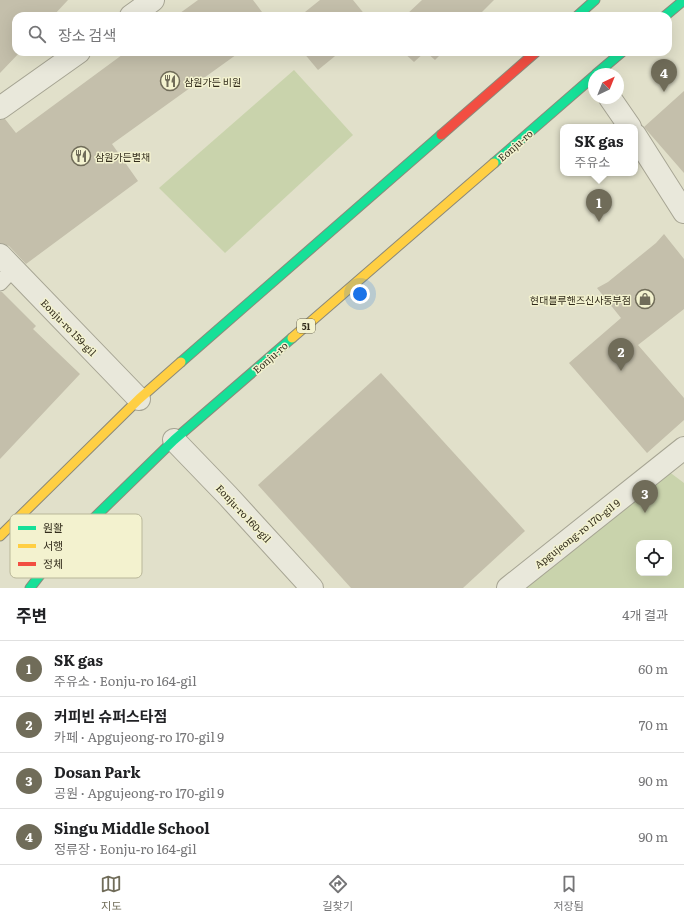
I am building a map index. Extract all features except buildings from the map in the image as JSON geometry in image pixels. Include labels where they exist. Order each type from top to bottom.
[{"type":"main road","points":[[582,12],[595,0]]},
{"type":"main road","points":[[670,12],[684,0]]},
{"type":"main road","points":[[20,514],[139,399],[531,56]]},
{"type":"main road","name":"Eonju-ro","points":[[603,68],[617,56]]},
{"type":"main road","name":"Eonju-ro","points":[[98,514],[174,440],[588,81]]},
{"type":"main road","points":[[1,532],[10,523]]},
{"type":"main road","name":"Eonju-ro","points":[[30,588],[38,578]]},
{"type":"street","points":[[137,12],[154,0]]},
{"type":"street","points":[[0,108],[74,56]]},
{"type":"street","points":[[614,104],[628,124]]},
{"type":"street","points":[[638,140],[684,212]]},
{"type":"street","name":"Eonju-ro 159-gil","points":[[4,269],[139,399]]},
{"type":"street","name":"Eonju-ro 160-gil","points":[[174,440],[228,496],[312,588]]},
{"type":"street","name":"Apgujeong-ro 170-gil 9","points":[[508,588],[684,448]]},
{"type":"green space","points":[[294,70],[353,135],[225,253],[159,188]]},
{"type":"green space","points":[[664,468],[684,483],[684,588],[507,588]]},
{"type":"traffic: fast","points":[[582,12],[595,0]]},
{"type":"traffic: fast","points":[[670,12],[684,0]]},
{"type":"traffic: fast","points":[[603,68],[617,56]]},
{"type":"traffic: fast","points":[[494,163],[588,81]]},
{"type":"traffic: fast","points":[[181,362],[441,135]]},
{"type":"traffic: fast","points":[[98,514],[174,440],[292,338]]},
{"type":"traffic: fast","points":[[30,588],[38,578]]},
{"type":"traffic: slow","points":[[292,338],[494,163]]},
{"type":"traffic: slow","points":[[22,514],[139,399],[181,362]]},
{"type":"traffic: slow","points":[[0,536],[10,526]]},
{"type":"traffic: jam","points":[[441,135],[531,56]]},
{"type":"place","name":"삼원가든 비원","points":[[170,81]]},
{"type":"place","name":"Singu Middle School","points":[[664,92]]},
{"type":"place","name":"삼원가든별채","points":[[81,156]]},
{"type":"place","name":"SK gas","points":[[599,222]]},
{"type":"place","name":"현대블루핸즈신사동부점","points":[[645,299]]},
{"type":"place","name":"커피빈 슈퍼스타점","points":[[621,371]]},
{"type":"place","name":"Dosan Park","points":[[645,513]]}]
